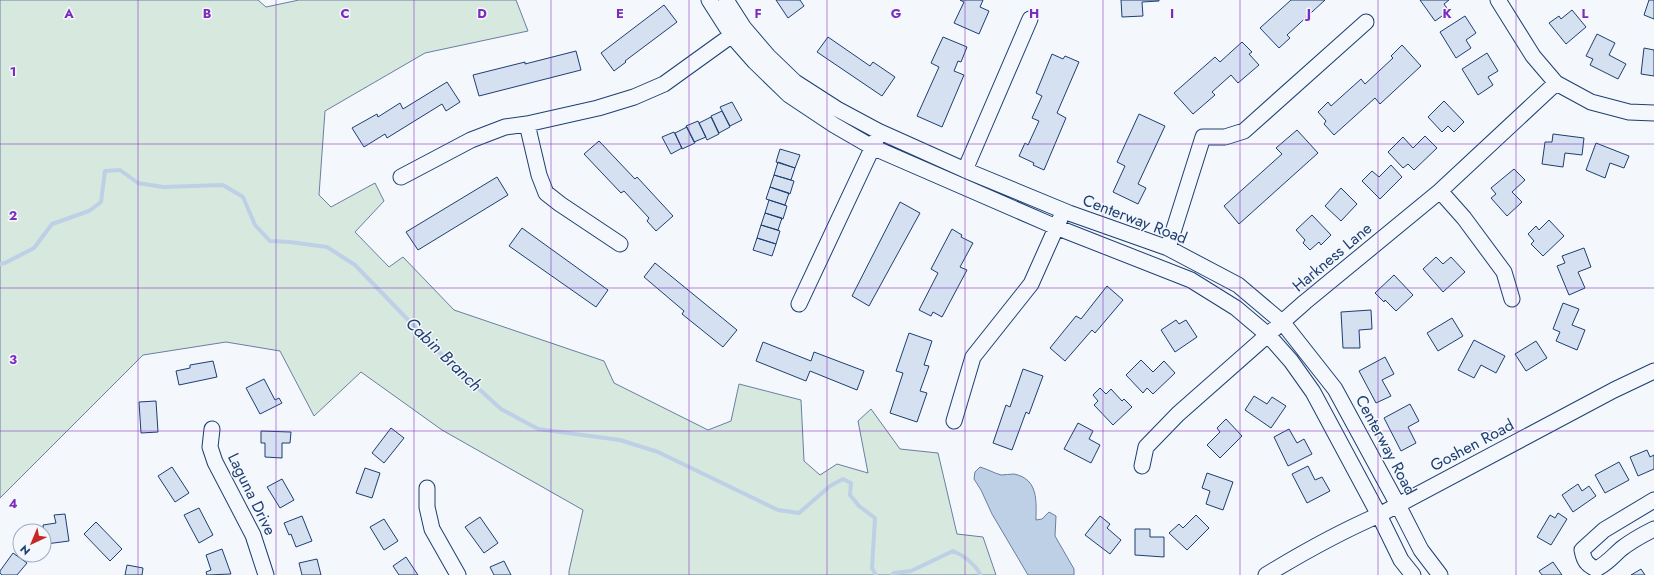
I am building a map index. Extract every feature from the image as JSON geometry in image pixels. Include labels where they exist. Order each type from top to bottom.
[{"type":"street","name":"Centerway Road","points":[[709,0],[737,32],[755,62],[789,95],[834,126],[872,148],[1056,227],[1191,280],[1236,308],[1268,335],[1291,361],[1313,392],[1379,516],[1400,560],[1413,575]]},
{"type":"street","name":"Centerway Road","points":[[726,0],[737,32],[768,56],[795,82],[837,109],[880,131],[965,170],[1064,211],[1168,248],[1238,285],[1283,323],[1336,390],[1421,550],[1440,575]]},
{"type":"street","points":[[1498,0],[1533,56],[1556,83],[1592,102],[1629,112],[1654,113]]},
{"type":"street","points":[[965,170],[1030,19]]},
{"type":"street","points":[[1168,248],[1203,137],[1225,137],[1244,131],[1366,22]]},
{"type":"street","points":[[401,177],[471,140],[505,127],[527,124],[598,108],[634,97],[664,84],[737,32]]},
{"type":"street","name":"Harkness Lane","points":[[1142,466],[1146,447],[1163,428],[1305,302],[1440,191],[1556,83]]},
{"type":"street","points":[[527,124],[539,175],[546,193],[620,244]]},
{"type":"street","points":[[799,304],[880,131]]},
{"type":"street","points":[[1440,191],[1464,218],[1504,272],[1512,299]]},
{"type":"street","points":[[954,421],[973,357],[1031,284],[1064,211]]},
{"type":"street","name":"Goshen Road","points":[[1266,575],[1353,527],[1379,516],[1607,394],[1654,371]]},
{"type":"street","name":"Laguna Drive","points":[[212,429],[210,447],[215,462],[253,535],[266,575]]},
{"type":"street","points":[[427,488],[427,507],[432,529],[458,575]]},
{"type":"street","points":[[1654,500],[1604,530],[1582,550],[1583,559],[1588,565],[1596,569],[1605,565],[1620,550],[1638,537],[1654,529]]},
{"type":"shaded area","points":[[0,0],[258,0],[266,7],[299,0],[516,0],[528,31],[425,53],[325,111],[319,195],[331,207],[375,183],[384,201],[355,232],[389,267],[403,257],[454,310],[604,361],[614,383],[708,430],[731,421],[739,384],[801,400],[804,461],[820,475],[837,464],[868,473],[858,421],[871,409],[900,449],[938,453],[957,534],[983,537],[996,575],[569,575],[583,510],[442,430],[361,372],[314,416],[280,351],[226,342],[143,355],[0,498]]},
{"type":"water","points":[[980,467],[1001,475],[1014,474],[1028,481],[1032,486],[1036,499],[1036,520],[1042,519],[1049,512],[1056,516],[1055,536],[1074,569],[1074,575],[1028,575],[992,514],[974,479],[975,472]]},
{"type":"building","points":[[776,0],[800,0],[804,6],[788,18]]},
{"type":"building","points":[[960,0],[983,0],[980,7],[989,11],[979,34],[954,23],[964,2]]},
{"type":"building","points":[[1121,0],[1159,1],[1142,2],[1143,16],[1122,17]]},
{"type":"building","points":[[1291,0],[1325,0],[1287,35],[1290,38],[1279,48],[1260,28]]},
{"type":"building","points":[[1420,0],[1449,0],[1444,4],[1449,11],[1435,21]]},
{"type":"building","points":[[1649,0],[1654,0],[1654,19],[1644,15]]},
{"type":"building","points":[[664,5],[677,22],[614,71],[601,53]]},
{"type":"building","points":[[1572,10],[1586,27],[1566,44],[1549,23],[1559,16],[1561,19]]},
{"type":"building","points":[[1465,16],[1476,33],[1466,40],[1471,48],[1456,58],[1440,32]]},
{"type":"building","points":[[1597,34],[1615,43],[1609,55],[1626,64],[1618,79],[1590,65],[1593,59],[1586,56]]},
{"type":"building","points":[[828,37],[870,66],[873,62],[895,77],[882,96],[817,52]]},
{"type":"building","points":[[943,37],[967,47],[961,62],[958,61],[954,71],[964,75],[942,127],[917,116],[939,67],[931,63]]},
{"type":"building","points":[[1242,42],[1252,52],[1249,54],[1259,65],[1238,83],[1231,75],[1212,92],[1215,95],[1193,114],[1174,93],[1215,57],[1220,62]]},
{"type":"building","points":[[1402,45],[1421,66],[1380,104],[1375,98],[1334,135],[1324,124],[1326,121],[1318,112],[1328,102],[1331,106],[1361,79],[1365,84],[1393,58],[1391,56]]},
{"type":"building","points":[[1644,48],[1654,50],[1654,76],[1641,74]]},
{"type":"building","points":[[576,51],[581,70],[479,96],[473,75]]},
{"type":"building","points":[[1487,53],[1498,71],[1488,77],[1493,85],[1478,95],[1462,69]]},
{"type":"building","points":[[1052,54],[1063,59],[1065,56],[1079,62],[1057,113],[1066,118],[1044,170],[1033,165],[1034,163],[1019,156],[1025,143],[1028,145],[1039,121],[1032,118],[1042,96],[1036,93]]},
{"type":"building","points":[[447,82],[460,102],[446,111],[442,104],[387,138],[385,134],[364,147],[352,128],[377,114],[378,117],[400,103],[403,109]]},
{"type":"building","points":[[1444,101],[1464,122],[1454,132],[1448,126],[1442,132],[1428,117]]},
{"type":"building","points":[[732,102],[742,120],[730,126],[720,107]]},
{"type":"building","points":[[722,111],[730,127],[719,133],[711,116]]},
{"type":"building","points":[[1139,114],[1165,126],[1138,184],[1146,188],[1138,204],[1113,192],[1125,166],[1117,162]]},
{"type":"building","points":[[711,117],[719,134],[707,140],[699,123]]},
{"type":"building","points":[[698,121],[706,137],[694,142],[686,126]]},
{"type":"building","points":[[687,127],[695,143],[682,149],[675,133]]},
{"type":"building","points":[[1297,130],[1318,153],[1239,224],[1224,206],[1282,154],[1276,148]]},
{"type":"building","points":[[674,132],[682,148],[671,154],[662,137]]},
{"type":"building","points":[[1553,134],[1584,138],[1582,155],[1565,153],[1563,167],[1542,164],[1545,142],[1552,142]]},
{"type":"building","points":[[1425,136],[1437,148],[1414,170],[1408,164],[1403,168],[1388,152],[1403,137],[1413,148]]},
{"type":"building","points":[[599,141],[635,179],[637,177],[673,216],[656,231],[647,221],[649,218],[624,191],[621,193],[584,154]]},
{"type":"building","points":[[1596,143],[1629,156],[1624,168],[1610,163],[1605,178],[1586,170]]},
{"type":"building","points":[[780,149],[800,155],[795,168],[776,162]]},
{"type":"building","points":[[778,162],[795,168],[791,180],[774,175]]},
{"type":"building","points":[[1391,165],[1402,177],[1380,199],[1362,181],[1372,171],[1379,177]]},
{"type":"building","points":[[1514,169],[1525,180],[1512,192],[1522,202],[1507,216],[1491,198],[1496,194],[1491,188]]},
{"type":"building","points":[[774,175],[794,181],[790,194],[770,187]]},
{"type":"building","points":[[497,177],[508,195],[418,250],[406,232]]},
{"type":"building","points":[[770,187],[789,193],[785,205],[766,199]]},
{"type":"building","points":[[1341,188],[1357,204],[1341,221],[1325,206]]},
{"type":"building","points":[[769,200],[787,206],[783,219],[765,213]]},
{"type":"building","points":[[900,202],[920,213],[869,306],[852,296]]},
{"type":"building","points":[[765,213],[782,218],[778,230],[761,225]]},
{"type":"building","points":[[1312,215],[1331,235],[1321,245],[1319,242],[1310,250],[1303,243],[1305,240],[1296,230]]},
{"type":"building","points":[[1549,220],[1564,236],[1543,256],[1531,244],[1534,241],[1528,234],[1536,226],[1539,230]]},
{"type":"building","points":[[761,225],[780,231],[776,244],[757,238]]},
{"type":"building","points":[[522,228],[608,290],[596,307],[509,246]]},
{"type":"building","points":[[952,229],[962,235],[961,237],[973,243],[960,267],[967,270],[942,317],[933,312],[931,316],[919,310],[938,273],[931,269]]},
{"type":"building","points":[[757,238],[776,244],[772,256],[753,250]]},
{"type":"building","points":[[1584,248],[1591,267],[1578,272],[1585,288],[1569,295],[1557,266],[1565,263],[1562,256]]},
{"type":"building","points":[[1436,257],[1443,264],[1451,257],[1465,272],[1443,292],[1423,269]]},
{"type":"building","points":[[655,263],[737,330],[723,347],[682,314],[684,311],[644,277]]},
{"type":"building","points":[[1394,275],[1413,295],[1396,311],[1375,293]]},
{"type":"building","points":[[1107,286],[1123,300],[1095,333],[1092,330],[1065,361],[1050,348],[1076,316],[1081,319]]},
{"type":"building","points":[[1563,303],[1579,309],[1572,325],[1585,330],[1577,350],[1556,341],[1560,332],[1553,329]]},
{"type":"building","points":[[1371,310],[1372,329],[1359,330],[1360,348],[1343,348],[1341,312]]},
{"type":"building","points":[[1452,318],[1463,336],[1438,351],[1427,333]]},
{"type":"building","points":[[1176,320],[1179,324],[1186,320],[1197,337],[1175,352],[1161,330]]},
{"type":"building","points":[[909,333],[932,341],[924,365],[929,366],[920,391],[927,393],[917,422],[890,413],[903,373],[896,371]]},
{"type":"building","points":[[1474,340],[1505,356],[1496,373],[1481,365],[1474,378],[1458,370]]},
{"type":"building","points":[[1536,341],[1547,358],[1526,371],[1515,354]]},
{"type":"building","points":[[763,342],[811,361],[814,352],[864,371],[857,390],[810,371],[806,381],[756,361]]},
{"type":"building","points":[[1385,357],[1394,374],[1382,380],[1391,396],[1376,403],[1359,371]]},
{"type":"building","points":[[1141,360],[1153,372],[1164,361],[1175,373],[1153,394],[1147,388],[1143,393],[1126,375]]},
{"type":"building","points":[[213,361],[217,377],[179,385],[176,371],[190,368],[190,365]]},
{"type":"building","points":[[1023,369],[1043,376],[1029,414],[1026,412],[1012,450],[993,443],[1006,405],[1010,407]]},
{"type":"building","points":[[264,379],[275,400],[279,398],[282,403],[260,414],[246,388]]},
{"type":"building","points":[[1100,388],[1106,394],[1111,389],[1122,401],[1124,399],[1132,407],[1113,425],[1094,405],[1098,401],[1093,395]]},
{"type":"building","points":[[1254,396],[1267,404],[1272,397],[1286,406],[1271,428],[1245,410]]},
{"type":"building","points":[[156,401],[158,432],[141,433],[139,402]]},
{"type":"building","points":[[1410,404],[1419,421],[1408,427],[1416,443],[1401,451],[1384,418]]},
{"type":"building","points":[[1226,419],[1242,436],[1220,458],[1207,445],[1220,432],[1217,428]]},
{"type":"building","points":[[1078,423],[1093,431],[1089,439],[1100,445],[1091,463],[1064,449]]},
{"type":"building","points":[[391,428],[404,438],[384,463],[372,453]]},
{"type":"building","points":[[1289,429],[1297,443],[1304,439],[1312,454],[1288,466],[1274,437]]},
{"type":"building","points":[[261,431],[291,432],[290,443],[282,443],[282,458],[265,457],[265,443],[261,443]]},
{"type":"building","points":[[1647,450],[1650,457],[1654,455],[1654,469],[1638,476],[1630,457]]},
{"type":"building","points":[[1619,462],[1629,480],[1605,493],[1595,475]]},
{"type":"building","points":[[1308,466],[1315,480],[1322,477],[1330,491],[1307,503],[1292,474]]},
{"type":"building","points":[[172,467],[189,493],[175,502],[158,476]]},
{"type":"building","points":[[365,468],[380,473],[372,498],[356,493]]},
{"type":"building","points":[[1207,473],[1233,482],[1223,510],[1206,504],[1210,491],[1202,488]]},
{"type":"building","points":[[282,479],[294,500],[280,508],[267,487]]},
{"type":"building","points":[[1578,484],[1582,491],[1589,486],[1596,496],[1573,512],[1562,495]]},
{"type":"building","points":[[199,508],[213,535],[199,543],[184,515]]},
{"type":"building","points":[[1558,513],[1567,519],[1551,545],[1537,537],[1550,515],[1555,518]]},
{"type":"building","points":[[65,514],[69,541],[52,543],[52,524],[56,523],[54,515]]},
{"type":"building","points":[[1196,515],[1209,528],[1187,550],[1169,533],[1179,524],[1183,528]]},
{"type":"building","points":[[302,516],[312,541],[296,547],[291,534],[289,535],[284,523]]},
{"type":"building","points":[[1100,516],[1110,524],[1107,528],[1121,540],[1110,554],[1085,535]]},
{"type":"building","points":[[480,517],[498,543],[484,553],[465,527]]},
{"type":"building","points":[[384,519],[398,541],[384,550],[370,527]]},
{"type":"building","points":[[96,522],[122,549],[110,561],[84,534]]},
{"type":"building","points":[[1135,529],[1150,529],[1150,537],[1164,537],[1164,557],[1135,555]]},
{"type":"building","points":[[222,549],[231,574],[207,575],[206,572],[211,570],[206,555]]},
{"type":"building","points":[[12,554],[12,563],[27,563],[17,575],[2,575],[0,571]]},
{"type":"building","points":[[406,557],[418,575],[399,575],[393,566]]},
{"type":"building","points":[[317,559],[321,575],[302,575],[299,563]]},
{"type":"building","points":[[504,561],[511,575],[494,575],[490,567]]},
{"type":"building","points":[[1553,562],[1562,575],[1542,575],[1539,571]]},
{"type":"building","points":[[127,565],[143,568],[142,575],[125,575]]},
{"type":"building","points":[[1641,569],[1645,575],[1631,575]]},
{"type":"waterway","name":"Cabin Branch","points":[[0,264],[5,263],[34,248],[52,224],[89,211],[101,202],[105,171],[120,170],[138,183],[163,187],[223,185],[243,197],[255,225],[270,241],[327,247],[355,265],[444,357],[501,409],[538,429],[620,440],[658,452],[778,510],[799,513],[830,486],[843,479],[851,483],[850,495],[859,506],[875,518],[872,568],[876,575]]},
{"type":"waterway","name":"Cabin Branch","points":[[892,575],[894,573],[911,571],[953,551],[969,560],[981,575]]}]
